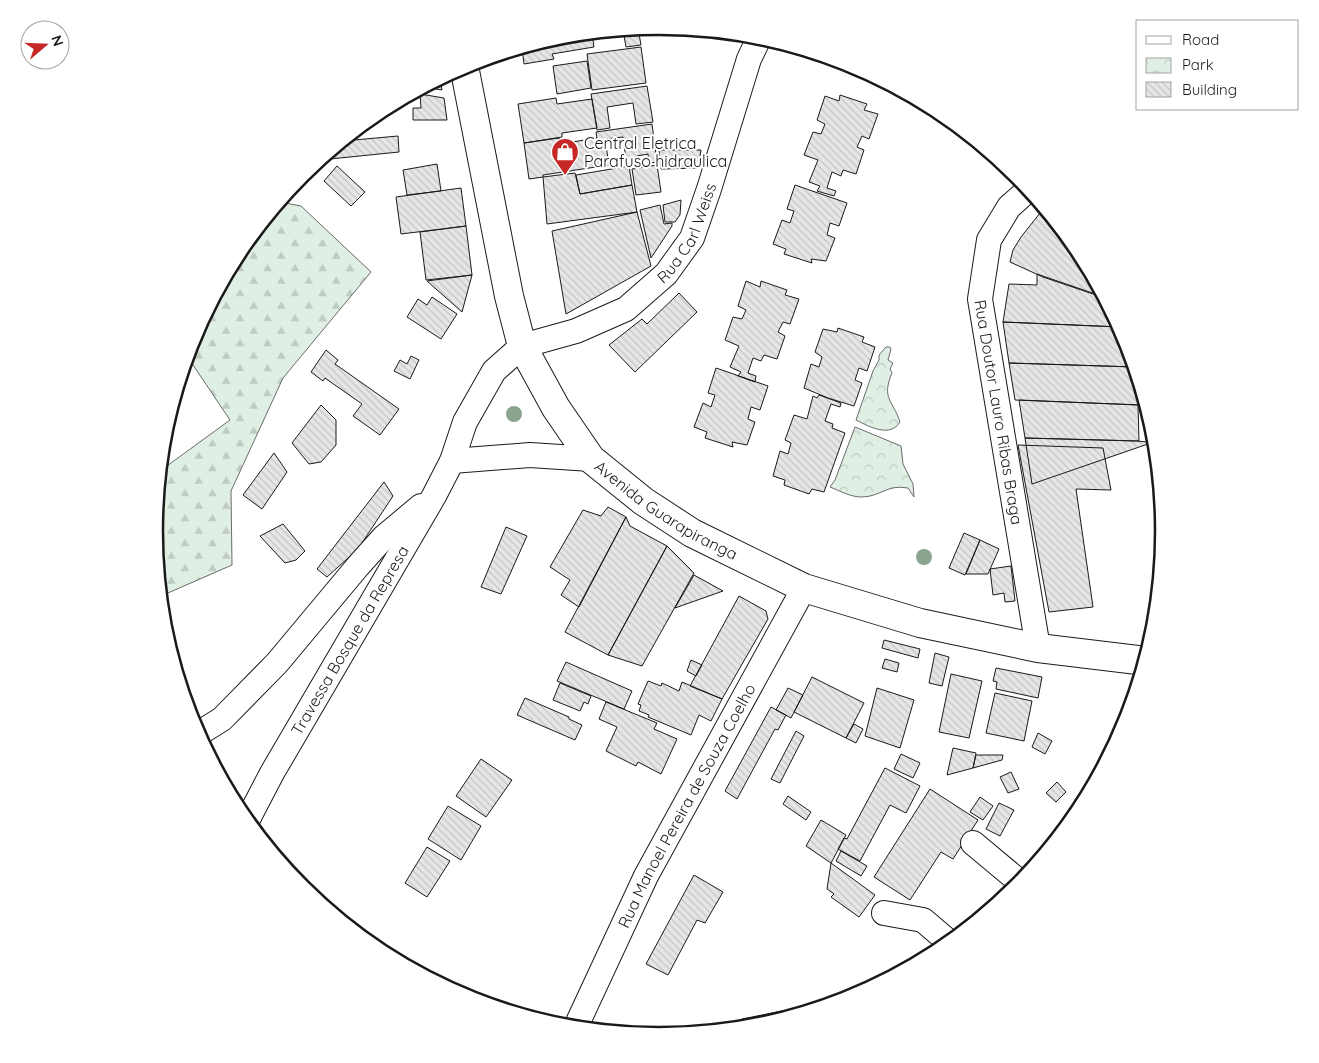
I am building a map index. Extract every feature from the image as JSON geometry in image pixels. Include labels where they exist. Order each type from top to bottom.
[{"type":"main road","name":"Avenida Guarapiranga","points":[[466,74],[509,296],[522,346],[556,408],[591,460],[643,500],[692,533],[804,588],[920,623],[1038,648],[1139,660]]},
{"type":"street","name":"Rua Carl Weiss","points":[[522,346],[576,331],[626,309],[666,274],[692,238],[749,59],[756,45]]},
{"type":"street","name":"Rua Doutor Lauro Ribas Braga","points":[[1023,193],[1009,207],[989,240],[980,299],[1038,648]]},
{"type":"street","name":"Travessa Bosque da Represa","points":[[251,813],[277,765],[434,496],[452,461],[465,422],[484,386],[494,371],[522,346]]},
{"type":"street","points":[[452,461],[530,455],[591,460]]},
{"type":"street","points":[[205,730],[222,719],[276,663],[384,537],[434,496]]},
{"type":"street","name":"Rua Manoel Pereira de Souza Coelho","points":[[579,1021],[646,876],[804,588]]},
{"type":"street","points":[[973,843],[1015,879]]},
{"type":"street","points":[[884,912],[922,920],[944,938]]},
{"type":"green space","points":[[287,203],[301,206],[371,272],[283,378],[231,491],[232,565],[167,593],[163,532],[167,466],[230,420],[192,364],[214,312],[247,256]]},
{"type":"green space","points":[[886,347],[891,349],[888,360],[893,363],[890,369],[892,373],[888,394],[900,422],[891,429],[880,430],[856,420],[873,371],[879,360],[879,355]]},
{"type":"green space","points":[[855,427],[901,446],[903,464],[913,484],[914,497],[908,488],[900,487],[874,495],[857,497],[830,487],[835,480]]},
{"type":"building","points":[[624,36],[639,36],[641,45],[626,47]]},
{"type":"building","points":[[593,39],[594,47],[552,54],[554,59],[524,64],[523,54]]},
{"type":"building","points":[[641,47],[646,83],[592,90],[587,54]]},
{"type":"building","points":[[587,61],[591,88],[557,94],[553,66]]},
{"type":"building","points":[[441,85],[442,90],[435,89]]},
{"type":"building","points":[[647,86],[653,122],[636,124],[633,103],[607,107],[610,128],[597,130],[591,94]]},
{"type":"building","points":[[424,95],[444,98],[447,120],[413,120],[413,108],[421,108],[420,97]]},
{"type":"building","points":[[840,95],[867,104],[864,110],[878,114],[869,139],[862,136],[857,147],[864,150],[856,174],[843,170],[841,176],[832,172],[827,188],[836,191],[834,196],[817,191],[820,186],[809,182],[818,160],[804,155],[813,132],[821,134],[825,124],[817,120],[825,96],[839,101]]},
{"type":"building","points":[[556,98],[557,104],[592,99],[597,128],[562,133],[562,137],[524,143],[518,104]]},
{"type":"building","points":[[652,124],[657,162],[649,163],[648,154],[637,156],[638,165],[627,167],[623,137],[605,139],[609,165],[543,175],[543,177],[529,179],[524,143],[559,138],[560,144],[597,138],[596,132]]},
{"type":"building","points":[[398,136],[399,152],[331,159],[355,140]]},
{"type":"building","points":[[659,150],[701,150],[698,168],[661,169]]},
{"type":"building","points":[[437,164],[441,191],[407,195],[403,170]]},
{"type":"building","points":[[657,165],[661,192],[636,195],[632,169]]},
{"type":"building","points":[[337,166],[365,192],[351,206],[324,181]]},
{"type":"building","points":[[629,166],[632,185],[580,194],[576,175]]},
{"type":"building","points":[[575,173],[580,194],[632,185],[637,212],[547,224],[543,177]]},
{"type":"building","points":[[795,185],[847,203],[839,226],[830,223],[827,235],[835,238],[826,261],[811,259],[812,263],[784,254],[786,249],[773,244],[782,220],[790,223],[794,211],[787,209]]},
{"type":"building","points":[[461,188],[466,226],[401,234],[396,197]]},
{"type":"building","points":[[681,200],[680,215],[675,222],[665,222],[663,205]]},
{"type":"building","points":[[660,205],[664,224],[672,223],[672,226],[651,258],[640,210]]},
{"type":"building","points":[[637,212],[651,266],[566,314],[552,231]]},
{"type":"building","points":[[1040,213],[1072,256],[1096,295],[1043,277],[1010,262],[1013,250]]},
{"type":"building","points":[[466,226],[472,275],[426,280],[420,232]]},
{"type":"building","points":[[1037,274],[1095,294],[1112,327],[1003,322],[1009,284],[1037,285]]},
{"type":"building","points":[[472,275],[462,312],[427,281]]},
{"type":"building","points":[[746,281],[760,287],[761,281],[787,290],[785,295],[799,299],[790,324],[783,322],[778,332],[785,336],[777,359],[764,355],[761,361],[753,358],[748,373],[756,376],[755,382],[738,376],[741,372],[730,367],[739,346],[725,340],[733,317],[742,319],[746,310],[738,306]]},
{"type":"building","points":[[679,293],[697,312],[635,372],[609,345],[642,319],[647,324]]},
{"type":"building","points":[[432,297],[457,314],[441,339],[407,317],[418,299],[427,305]]},
{"type":"building","points":[[1003,322],[1112,327],[1128,367],[1009,363]]},
{"type":"building","points":[[838,328],[864,337],[862,342],[875,347],[867,371],[859,368],[855,380],[862,383],[854,406],[804,388],[811,364],[819,367],[822,357],[815,352],[823,329],[837,332]]},
{"type":"building","points":[[326,350],[338,360],[335,364],[399,409],[380,435],[353,416],[362,404],[325,378],[323,381],[311,372]]},
{"type":"building","points":[[411,356],[419,360],[410,379],[394,371],[400,360],[407,364]]},
{"type":"building","points":[[1009,363],[1128,367],[1139,405],[1015,400]]},
{"type":"building","points":[[716,368],[768,386],[760,410],[751,407],[748,419],[755,422],[747,445],[732,442],[733,447],[705,438],[707,432],[694,427],[703,403],[711,407],[715,395],[708,393]]},
{"type":"building","points":[[819,395],[841,403],[840,407],[831,404],[825,421],[833,424],[832,428],[845,433],[824,492],[812,489],[809,494],[784,485],[785,480],[773,476],[780,451],[788,454],[791,443],[785,440],[794,415],[807,419],[813,396],[817,398]]},
{"type":"building","points":[[1019,400],[1138,405],[1139,441],[1025,438]]},
{"type":"building","points":[[321,405],[336,420],[336,445],[321,462],[309,464],[292,443]]},
{"type":"building","points":[[1025,438],[1137,441],[1148,443],[1148,444],[1032,484]]},
{"type":"building","points":[[1018,445],[1103,448],[1111,490],[1076,489],[1093,607],[1049,612]]},
{"type":"building","points":[[274,453],[287,472],[262,509],[243,495]]},
{"type":"building","points":[[384,482],[393,496],[358,549],[327,577],[317,569]]},
{"type":"building","points":[[608,507],[626,517],[579,607],[561,595],[570,580],[550,567],[583,510],[601,516]]},
{"type":"building","points":[[626,517],[630,526],[667,546],[608,655],[565,632]]},
{"type":"building","points":[[283,524],[305,551],[296,560],[285,563],[260,536]]},
{"type":"building","points":[[506,527],[527,536],[501,594],[481,587]]},
{"type":"building","points":[[964,533],[980,540],[965,575],[949,568]]},
{"type":"building","points":[[980,540],[999,549],[988,574],[966,574]]},
{"type":"building","points":[[667,546],[694,573],[642,666],[608,655]]},
{"type":"building","points":[[1011,566],[1015,601],[1005,602],[1004,593],[993,595],[990,569]]},
{"type":"building","points":[[694,575],[723,591],[675,608]]},
{"type":"building","points":[[739,596],[766,611],[768,619],[722,699],[690,686]]},
{"type":"building","points":[[884,640],[920,649],[918,658],[882,648]]},
{"type":"building","points":[[935,653],[949,657],[942,686],[929,683]]},
{"type":"building","points":[[885,659],[899,663],[897,672],[882,668]]},
{"type":"building","points":[[691,660],[702,665],[696,676],[687,671]]},
{"type":"building","points":[[566,662],[632,691],[624,709],[557,681]]},
{"type":"building","points":[[996,668],[1042,677],[1038,698],[996,689],[997,682],[993,681]]},
{"type":"building","points":[[951,674],[982,681],[969,738],[939,732]]},
{"type":"building","points":[[812,677],[864,703],[846,738],[794,712]]},
{"type":"building","points":[[648,681],[661,686],[662,683],[679,691],[682,682],[722,699],[711,721],[699,715],[691,735],[648,717],[649,715],[639,711],[641,705],[638,704]]},
{"type":"building","points":[[560,683],[591,696],[588,704],[584,702],[580,711],[553,700]]},
{"type":"building","points":[[788,688],[803,695],[791,718],[776,710]]},
{"type":"building","points":[[877,688],[914,700],[900,748],[865,736]]},
{"type":"building","points":[[995,693],[1032,701],[1024,741],[986,733]]},
{"type":"building","points":[[525,698],[569,717],[569,719],[582,725],[575,740],[517,715]]},
{"type":"building","points":[[606,702],[657,723],[654,729],[677,739],[661,774],[638,762],[636,766],[606,751],[617,727],[599,719]]},
{"type":"building","points":[[771,707],[786,715],[778,730],[775,729],[737,799],[725,791]]},
{"type":"building","points":[[854,724],[863,729],[856,743],[846,738]]},
{"type":"building","points":[[796,731],[804,736],[780,783],[771,779]]},
{"type":"building","points":[[1038,733],[1052,741],[1045,754],[1032,747]]},
{"type":"building","points":[[953,748],[976,753],[973,768],[947,775]]},
{"type":"building","points":[[901,754],[920,763],[913,778],[894,769]]},
{"type":"building","points":[[976,755],[1003,755],[1002,760],[973,768]]},
{"type":"building","points":[[481,759],[512,780],[486,817],[456,796]]},
{"type":"building","points":[[885,768],[920,786],[906,813],[890,805],[860,861],[838,849],[844,838],[847,839]]},
{"type":"building","points":[[1011,772],[1019,789],[1008,793],[1000,777]]},
{"type":"building","points":[[1057,782],[1066,792],[1056,802],[1046,793]]},
{"type":"building","points":[[930,789],[978,820],[953,859],[941,852],[910,900],[874,877]]},
{"type":"building","points":[[788,796],[811,812],[806,820],[783,804]]},
{"type":"building","points":[[980,797],[993,806],[983,820],[970,812]]},
{"type":"building","points":[[999,803],[1014,810],[1000,836],[986,829]]},
{"type":"building","points":[[448,806],[481,826],[461,860],[428,839]]},
{"type":"building","points":[[821,820],[846,835],[831,863],[806,846]]},
{"type":"building","points":[[427,847],[450,861],[427,897],[405,883]]},
{"type":"building","points":[[841,851],[867,866],[861,876],[836,861]]},
{"type":"building","points":[[831,863],[875,895],[859,917],[831,897],[834,894],[827,889]]},
{"type":"building","points":[[694,875],[723,892],[705,923],[697,920],[668,975],[646,964]]},
{"type":"building","points":[[782,1011],[756,1018],[742,1021],[742,1019]]},
{"type":"place","name":"Central Eletrica Parafuso hidraulica","points":[[565,176]]}]
